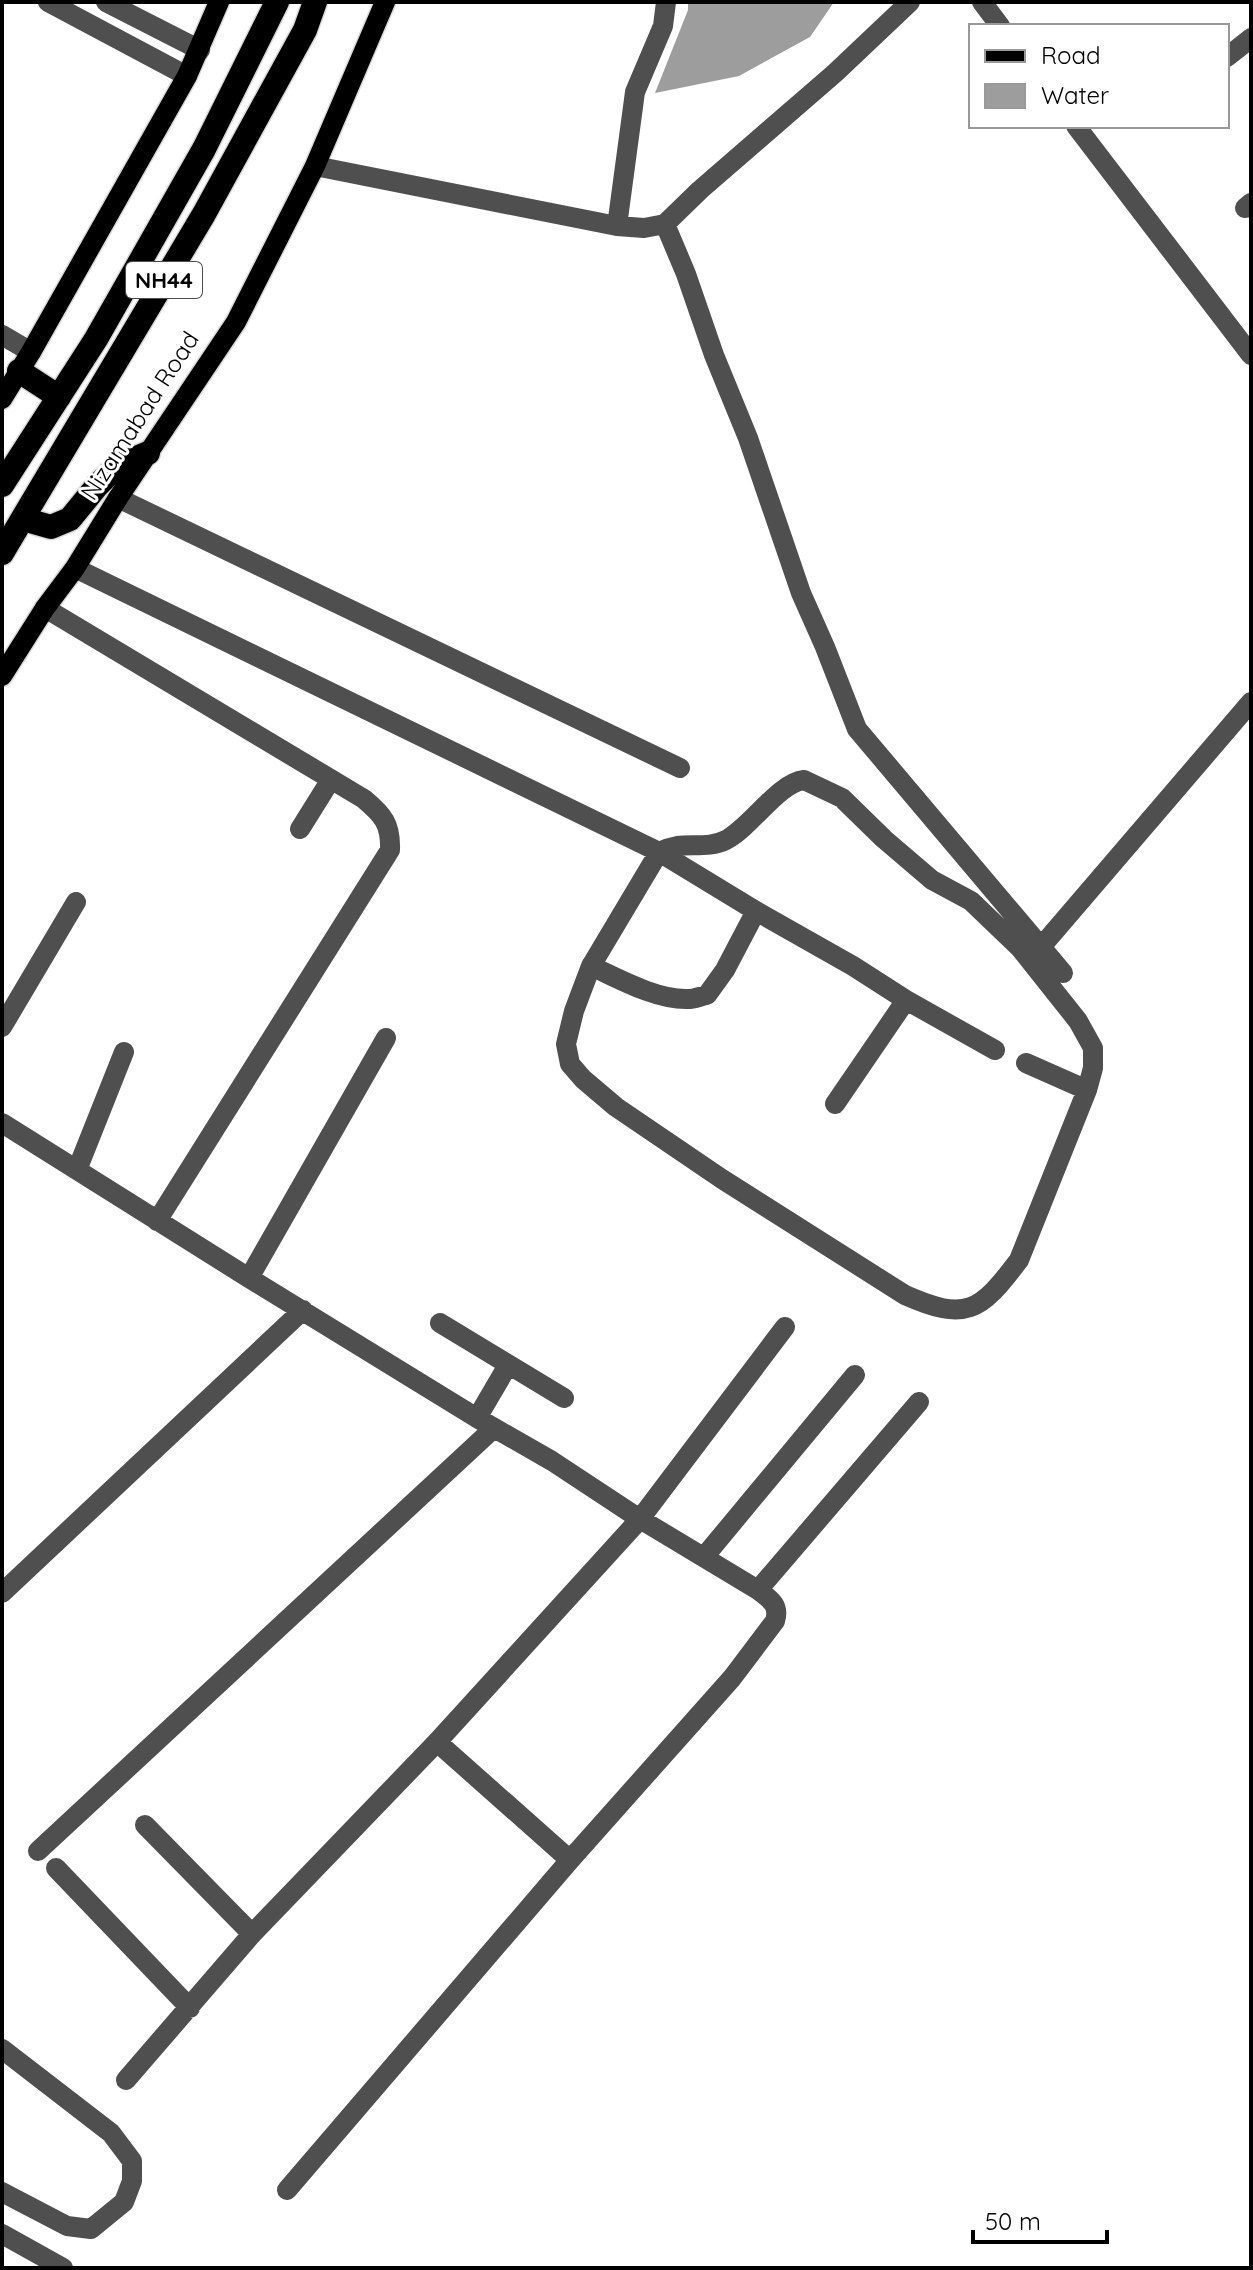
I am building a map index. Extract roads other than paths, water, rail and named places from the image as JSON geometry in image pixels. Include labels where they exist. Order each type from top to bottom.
[{"type":"highway","name":"NH44","points":[[2,485],[96,339],[204,149],[277,2]]},
{"type":"highway","name":"Nizamabad Road","points":[[2,553],[204,214],[305,30],[315,2]]},
{"type":"highway","points":[[25,362],[59,397]]},
{"type":"highway","points":[[23,519],[51,527],[70,519],[117,466],[148,453]]},
{"type":"main road","points":[[2,399],[187,76],[219,2]]},
{"type":"main road","name":"Nizamabad Road","points":[[2,676],[236,322],[315,166],[385,2]]},
{"type":"street","points":[[48,2],[187,76]]},
{"type":"street","points":[[106,2],[200,50]]},
{"type":"street","points":[[617,226],[635,92],[663,26],[666,2]]},
{"type":"street","points":[[315,166],[617,226],[644,228],[665,224],[910,2]]},
{"type":"street","points":[[982,2],[998,24]]},
{"type":"street","points":[[1229,55],[1251,38]]},
{"type":"street","points":[[1078,128],[1251,355]]},
{"type":"street","points":[[665,224],[748,438],[801,593],[857,729],[1063,973]]},
{"type":"street","points":[[2,335],[25,362]]},
{"type":"street","points":[[118,498],[680,768]]},
{"type":"street","points":[[75,568],[659,852],[995,1050]]},
{"type":"street","points":[[45,608],[364,799],[380,812],[388,826],[390,850],[157,1221]]},
{"type":"street","points":[[1041,947],[1251,702]]},
{"type":"street","points":[[300,829],[330,781]]},
{"type":"street","points":[[796,781],[814,783],[842,798],[932,880],[971,901],[1020,948],[1078,1021],[1093,1048],[1093,1068],[1087,1090],[1019,1260],[1005,1279],[975,1307],[958,1311],[932,1307],[905,1295],[722,1179],[616,1107],[570,1064],[566,1044],[574,1011],[591,966],[659,852],[674,846],[714,845],[725,840],[745,828],[786,786],[796,781]]},
{"type":"street","points":[[2,1027],[76,902]]},
{"type":"street","points":[[591,966],[637,987],[668,996],[688,999],[707,995],[725,970],[756,911]]},
{"type":"street","points":[[835,1104],[906,1000]]},
{"type":"street","points":[[249,1278],[386,1038]]},
{"type":"street","points":[[77,1170],[124,1052]]},
{"type":"street","points":[[1026,1063],[1087,1090]]},
{"type":"street","points":[[2,1123],[758,1590],[774,1602],[777,1613],[775,1621],[732,1678],[570,1860],[287,2190]]},
{"type":"street","points":[[2,1593],[303,1310]]},
{"type":"street","points":[[440,1323],[564,1398]]},
{"type":"street","points":[[126,2080],[252,1934],[437,1742],[640,1519],[785,1327]]},
{"type":"street","points":[[38,1851],[485,1423],[508,1365]]},
{"type":"street","points":[[704,1557],[855,1375]]},
{"type":"street","points":[[758,1590],[919,1402]]},
{"type":"street","points":[[437,1742],[570,1860]]},
{"type":"street","points":[[145,1825],[252,1934]]},
{"type":"street","points":[[56,1868],[190,2008]]},
{"type":"street","points":[[2,2049],[111,2133],[132,2161],[132,2181],[124,2202],[91,2229],[67,2226],[2,2192]]},
{"type":"street","points":[[2,2234],[63,2268]]},
{"type":"water","points":[[688,2],[834,2],[810,37],[739,76],[655,93],[688,10]]}]
